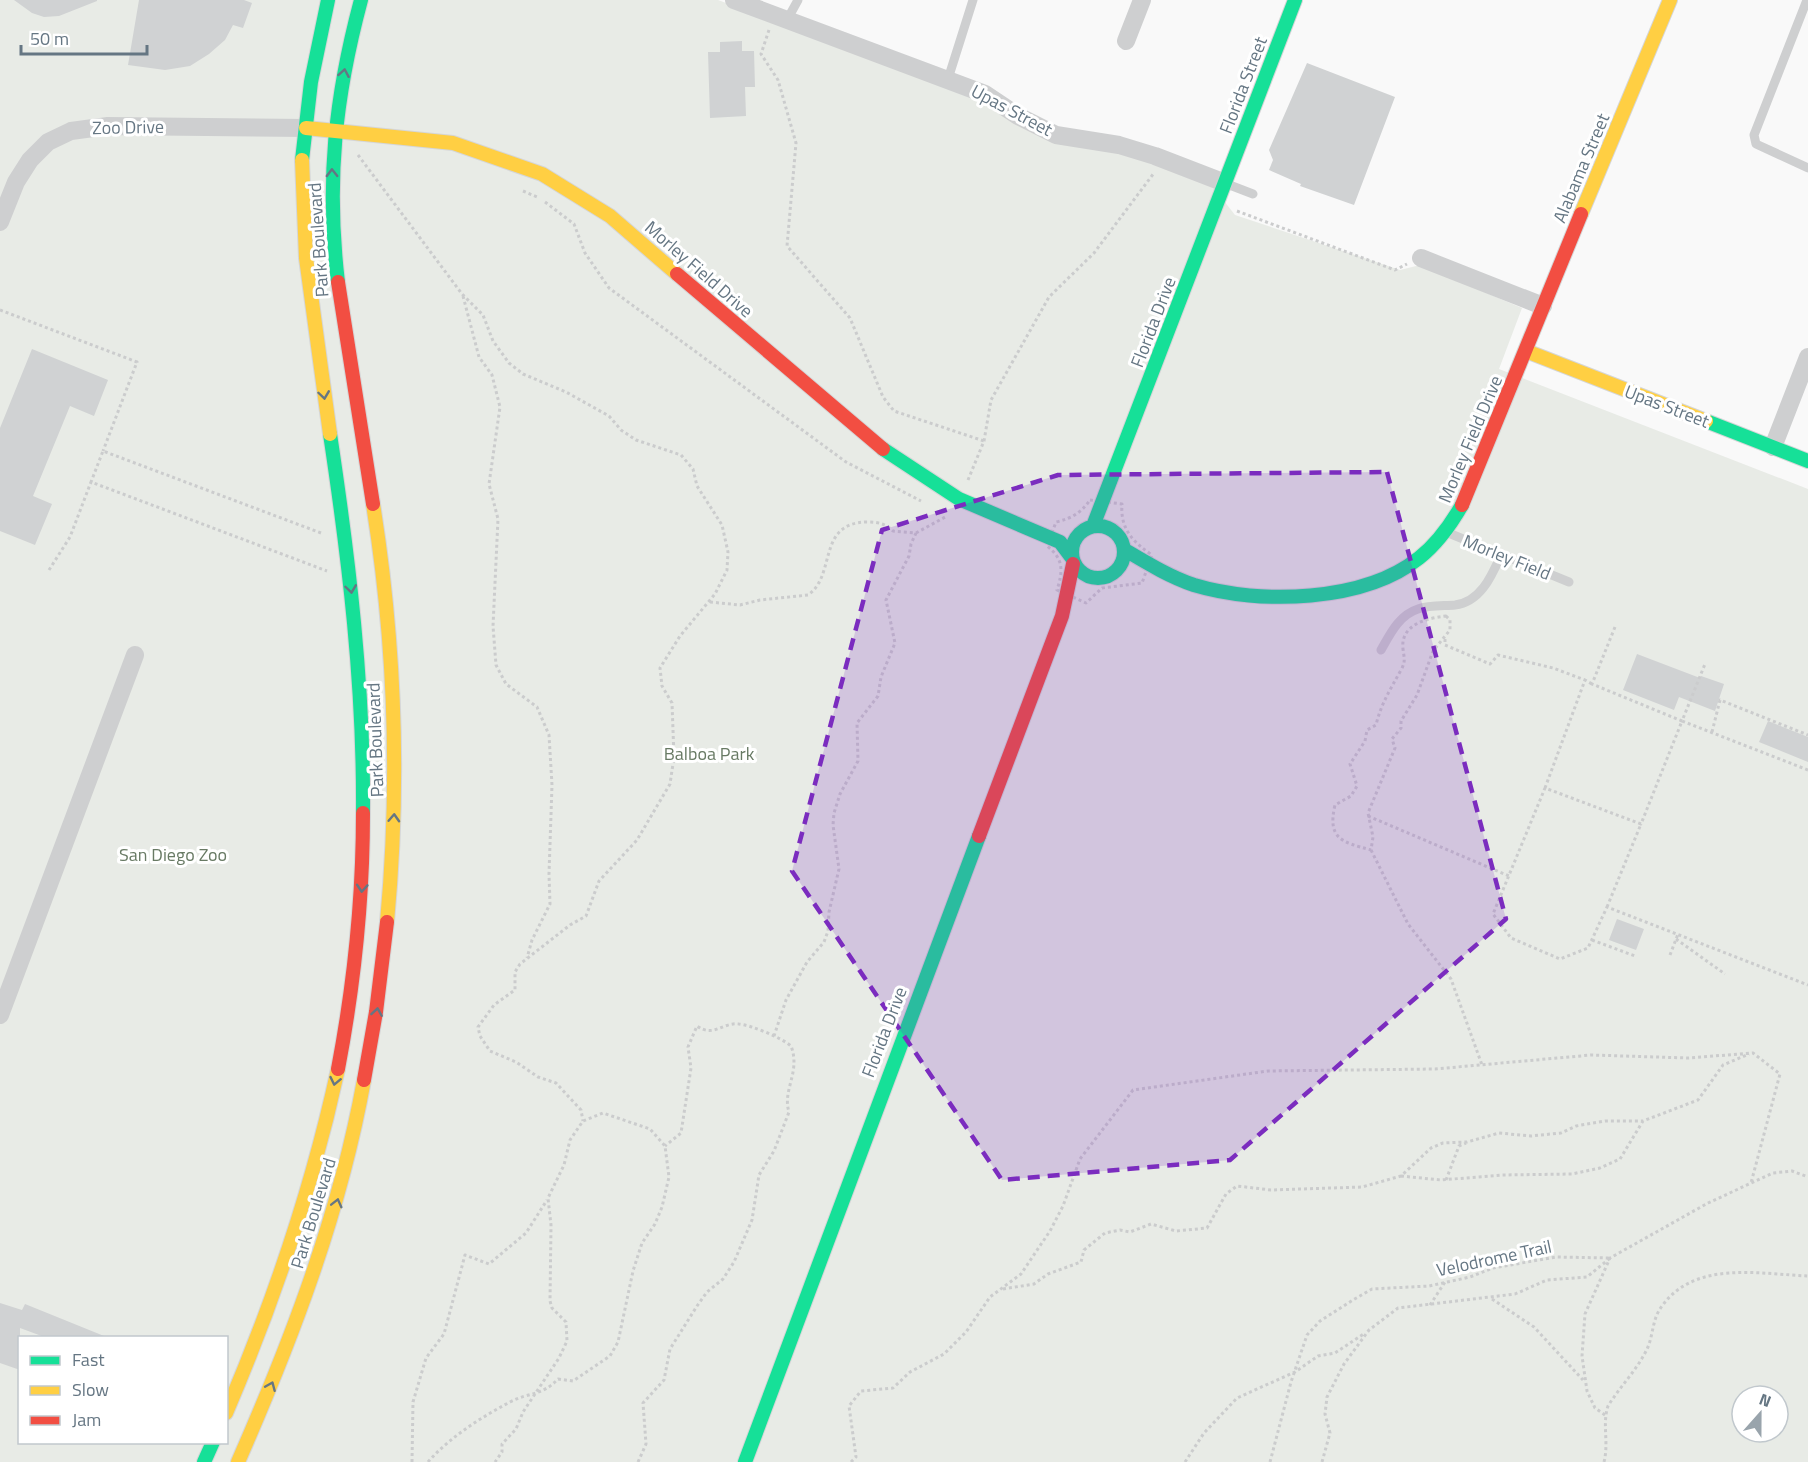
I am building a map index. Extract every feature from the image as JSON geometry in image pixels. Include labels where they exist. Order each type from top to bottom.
[{"type":"street","name":"Park Boulevard","points":[[228,1408],[260,1334],[301,1215],[325,1127],[341,1052],[357,953],[363,875],[365,796],[362,692],[354,607],[306,270],[302,164],[314,64],[328,0]]},
{"type":"street","name":"Park Boulevard","points":[[238,1462],[288,1345],[334,1216],[356,1127],[370,1056],[386,952],[395,795],[387,603],[334,266],[331,165],[334,131],[361,0]]},
{"type":"street","name":"Upas Street","points":[[734,0],[985,94],[1018,116],[1056,135],[1119,145],[1225,183]]},
{"type":"street","points":[[1126,41],[1142,0]]},
{"type":"street","name":"Florida Street","points":[[1225,183],[1295,0]]},
{"type":"street","name":"Alabama Street","points":[[1526,351],[1670,0]]},
{"type":"street","name":"Zoo Drive","points":[[0,222],[16,182],[30,160],[48,142],[71,131],[108,126],[306,128]]},
{"type":"street","name":"Morley Field Drive","points":[[306,128],[453,143],[542,174],[610,216],[874,442],[959,499],[1060,542],[1073,561]]},
{"type":"street","name":"Florida Drive","points":[[1087,529],[1114,473],[1225,183]]},
{"type":"street","points":[[1421,258],[1543,306]]},
{"type":"street","name":"Morley Field Drive","points":[[1125,550],[1171,575],[1197,585],[1261,597],[1322,595],[1382,578],[1419,558],[1458,515],[1472,486],[1526,351]]},
{"type":"street","name":"Upas Street","points":[[1526,351],[1808,461]]},
{"type":"street","points":[[1773,447],[1808,357]]},
{"type":"street","name":"Florida Drive","points":[[1114,473],[1111,517],[1117,535]]},
{"type":"street","name":"Morley Field Drive","points":[[1030,528],[1087,529]]},
{"type":"street","points":[[1087,529],[1110,530],[1117,535],[1125,550],[1120,567],[1114,573],[1099,578],[1079,572],[1071,551],[1075,539],[1087,529]]},
{"type":"street","name":"Florida Drive","points":[[745,1462],[819,1257],[1062,616],[1073,561]]},
{"type":"street","name":"Morley Field Drive","points":[[1114,573],[1136,577],[1171,575]]},
{"type":"street","name":"Florida Drive","points":[[1062,616],[1085,595],[1099,578]]},
{"type":"street","points":[[0,1015],[135,655]]},
{"type":"street","points":[[204,1462],[213,1444]]},
{"type":"lane","points":[[781,17],[798,0]]},
{"type":"lane","points":[[948,79],[973,0]]},
{"type":"lane","points":[[1807,0],[1754,135],[1756,144],[1808,168]]},
{"type":"lane","points":[[1225,183],[1253,194]]},
{"type":"lane","name":"Morley Field","points":[[1444,532],[1569,582]]},
{"type":"lane","points":[[1380,650],[1402,618],[1417,609],[1460,604],[1472,599],[1490,578],[1501,555]]},
{"type":"path","points":[[781,17],[761,54],[778,80],[796,143],[787,246],[850,318],[883,396],[894,411],[984,441]]},
{"type":"path","points":[[369,156],[358,155],[462,294],[483,315],[498,349],[516,368],[609,416],[621,430],[636,440],[681,455],[693,469],[697,486],[722,525],[728,552],[727,570],[720,587],[680,636],[660,668],[662,686],[672,703],[674,757],[667,792],[637,840],[599,881],[586,916],[570,925],[527,959],[515,972],[515,990],[494,1005],[478,1027],[480,1036],[490,1051],[516,1062],[538,1077],[556,1083],[581,1110],[583,1121]]},
{"type":"path","points":[[710,602],[740,606],[760,600],[808,595],[821,578],[833,539],[856,524],[876,522],[889,526],[894,531],[916,533],[945,519],[959,499],[984,441],[991,400],[1049,297],[1094,253],[1154,175],[1155,156]]},
{"type":"path","points":[[517,189],[539,198],[574,224],[585,253],[609,288],[846,462],[925,503]]},
{"type":"path","points":[[1218,204],[1395,270],[1421,258]]},
{"type":"path","points":[[462,294],[479,357],[492,375],[500,407],[489,484],[498,519],[493,626],[496,665],[506,684],[537,707],[549,735],[552,785],[550,904],[532,940],[527,959]]},
{"type":"path","points":[[0,310],[137,362],[70,537],[49,570]]},
{"type":"path","points":[[103,451],[326,535]]},
{"type":"path","points":[[91,482],[331,573]]},
{"type":"path","points":[[774,1036],[786,1000],[807,962],[824,942],[828,930],[829,912],[839,869],[833,825],[834,813],[840,794],[858,761],[857,723],[878,696],[881,677],[894,649],[895,636],[886,600],[909,556],[916,533]]},
{"type":"path","points":[[1085,595],[1136,577]]},
{"type":"path","points":[[1371,850],[1337,837],[1331,824],[1335,805],[1351,796],[1357,786],[1350,764],[1365,741],[1366,730],[1376,725],[1382,701],[1401,670],[1406,658],[1402,646],[1408,632],[1420,620],[1446,616],[1450,620],[1450,630],[1433,651],[1417,695],[1401,721],[1401,728],[1392,739],[1395,748],[1379,780],[1368,816],[1373,837],[1371,850],[1408,924],[1451,979],[1482,1065]]},
{"type":"path","points":[[1592,684],[1615,627]]},
{"type":"path","points":[[1445,638],[1445,645],[1490,664],[1498,655],[1553,668],[1808,770]]},
{"type":"path","points":[[1585,680],[1545,788],[1493,914],[1511,938],[1560,959],[1588,948],[1592,940],[1705,664]]},
{"type":"path","points":[[1712,732],[1720,700],[1807,735],[1808,729]]},
{"type":"path","points":[[1545,788],[1641,824]]},
{"type":"path","points":[[1368,816],[1509,876]]},
{"type":"path","points":[[1607,907],[1808,985]]},
{"type":"path","points":[[1670,955],[1678,934]]},
{"type":"path","points":[[1676,939],[1725,974]]},
{"type":"path","points":[[1592,940],[1635,956]]},
{"type":"path","points":[[638,1462],[646,1444],[641,1407],[664,1380],[670,1349],[697,1306],[707,1292],[723,1279],[734,1262],[752,1220],[756,1185],[762,1168],[772,1154],[780,1131],[786,1126],[796,1060],[789,1044],[774,1036],[737,1023],[715,1031],[698,1026],[688,1047],[691,1068],[681,1133],[665,1146]]},
{"type":"path","points":[[1446,1180],[1459,1146],[1467,1142],[1499,1133],[1531,1136],[1561,1133],[1576,1126],[1605,1121],[1643,1121],[1698,1100],[1723,1065],[1753,1053]]},
{"type":"path","points":[[851,1462],[856,1457],[849,1406],[861,1391],[893,1388],[910,1372],[944,1354],[966,1332],[990,1297],[1021,1274],[1035,1255],[1063,1206],[1080,1159],[1133,1090],[1269,1071],[1435,1069],[1591,1055],[1688,1058],[1753,1053],[1780,1074],[1751,1183]]},
{"type":"path","points":[[412,1462],[413,1402],[426,1358],[444,1334],[465,1256],[489,1264],[526,1233],[548,1198],[564,1165],[570,1140],[583,1121],[603,1113],[650,1129],[665,1146],[669,1177],[655,1224],[642,1243],[633,1271],[618,1342],[610,1356],[573,1381],[558,1379],[547,1391],[512,1401],[466,1428],[428,1462]]},
{"type":"path","points":[[1001,1289],[1034,1284],[1048,1274],[1081,1262],[1084,1250],[1104,1233],[1120,1230],[1130,1232],[1151,1224],[1176,1231],[1207,1228],[1226,1194],[1237,1186],[1271,1190],[1362,1187],[1401,1176],[1446,1180],[1543,1172],[1572,1174],[1600,1168],[1620,1159],[1643,1121]]},
{"type":"path","points":[[1401,1176],[1431,1148],[1443,1143],[1467,1142]]},
{"type":"path","points":[[1605,1415],[1595,1408],[1584,1381],[1582,1356],[1585,1314],[1610,1258],[1708,1203],[1751,1183],[1783,1171],[1808,1177]]},
{"type":"path","points":[[495,1462],[502,1452],[502,1444],[516,1429],[523,1412],[559,1358],[568,1334],[566,1322],[552,1308],[550,1301],[551,1225],[548,1198]]},
{"type":"path","name":"Velodrome Trail","points":[[1270,1462],[1307,1335],[1320,1321],[1353,1299],[1372,1289],[1413,1287],[1445,1282],[1492,1268],[1556,1257],[1610,1258]]},
{"type":"path","name":"Velodrome Trail","points":[[1322,1462],[1330,1433],[1325,1414],[1327,1397],[1344,1364],[1369,1330],[1398,1308],[1515,1294],[1547,1280],[1587,1277],[1610,1258]]},
{"type":"path","points":[[1604,1462],[1605,1415],[1613,1398],[1648,1349],[1653,1325],[1661,1306],[1684,1286],[1704,1276],[1721,1273],[1808,1276]]},
{"type":"path","points":[[1430,1305],[1445,1282]]},
{"type":"path","points":[[1491,1298],[1534,1327],[1584,1381]]},
{"type":"path","points":[[1185,1462],[1204,1432],[1237,1398],[1295,1372],[1318,1356],[1335,1353],[1369,1330]]},
{"type":"highlighted area","points":[[1387,472],[1506,919],[1230,1160],[1002,1180],[792,871],[882,530],[1058,475]]},
{"type":"green space","name":"Balboa Park","points":[[0,0],[718,0],[1210,183],[1235,215],[1400,270],[1420,265],[1522,308],[1499,369],[1808,489],[1808,1462],[0,1462]]},
{"type":"building","points":[[14,0],[97,1],[59,16],[44,17],[32,13]]},
{"type":"building","points":[[139,0],[244,0],[252,3],[243,28],[233,25],[225,40],[190,66],[165,70],[128,65]]},
{"type":"building","points":[[742,41],[742,51],[754,51],[755,87],[745,87],[746,116],[710,118],[708,52],[720,52],[720,42]]},
{"type":"building","points":[[1307,63],[1395,97],[1354,205],[1300,186],[1301,184],[1269,170],[1273,160],[1269,150]]},
{"type":"building","points":[[32,349],[108,380],[94,416],[70,406],[33,496],[52,504],[35,545],[0,531],[0,428]]},
{"type":"building","points":[[1637,654],[1700,678],[1701,676],[1724,684],[1715,711],[1679,697],[1674,710],[1623,690]]},
{"type":"building","points":[[1768,721],[1808,737],[1808,762],[1759,742]]},
{"type":"building","points":[[1617,919],[1644,929],[1636,950],[1609,940]]},
{"type":"building","points":[[0,1303],[22,1310],[25,1304],[104,1336],[42,1336],[20,1328],[18,1369],[0,1363]]},
{"type":"traffic: fast","points":[[302,160],[311,82],[328,0]]},
{"type":"traffic: fast","points":[[338,282],[333,209],[335,140],[345,71],[361,0]]},
{"type":"traffic: fast","points":[[1093,526],[1295,0]]},
{"type":"traffic: fast","points":[[1706,421],[1808,461]]},
{"type":"traffic: fast","points":[[330,434],[354,623],[361,718],[363,813]]},
{"type":"traffic: fast","points":[[883,449],[959,499],[1060,542],[1072,558]]},
{"type":"traffic: fast","points":[[1125,550],[1167,574],[1194,585],[1249,595],[1311,596],[1370,584],[1396,573],[1419,558],[1432,546],[1462,505]]},
{"type":"traffic: fast","points":[[1093,526],[1103,526],[1113,530],[1120,537],[1124,552],[1120,567],[1113,574],[1103,578],[1093,578],[1083,574],[1076,567],[1072,557],[1072,547],[1076,537],[1083,530],[1093,526]]},
{"type":"traffic: fast","points":[[745,1462],[979,836]]},
{"type":"traffic: fast","points":[[204,1462],[212,1444]]},
{"type":"traffic: slow","points":[[1581,214],[1670,0]]},
{"type":"traffic: slow","points":[[306,128],[453,143],[542,174],[610,216],[677,274]]},
{"type":"traffic: slow","points":[[302,160],[306,258],[330,434]]},
{"type":"traffic: slow","points":[[1526,351],[1706,421]]},
{"type":"traffic: slow","points":[[373,504],[391,660],[393,713],[393,817],[387,922]]},
{"type":"traffic: slow","points":[[228,1408],[276,1287],[304,1201],[338,1069]]},
{"type":"traffic: slow","points":[[238,1462],[277,1369],[328,1227],[354,1130],[364,1080]]},
{"type":"traffic: jam","points":[[1462,505],[1581,214]]},
{"type":"traffic: jam","points":[[677,274],[883,449]]},
{"type":"traffic: jam","points":[[338,282],[373,504]]},
{"type":"traffic: jam","points":[[979,836],[1062,616],[1073,564]]},
{"type":"traffic: jam","points":[[338,1069],[349,1006],[356,942],[363,813]]},
{"type":"traffic: jam","points":[[364,1080],[376,1012],[387,922]]},
{"type":"park label","name":"San Diego Zoo","points":[[173,854]]}]
